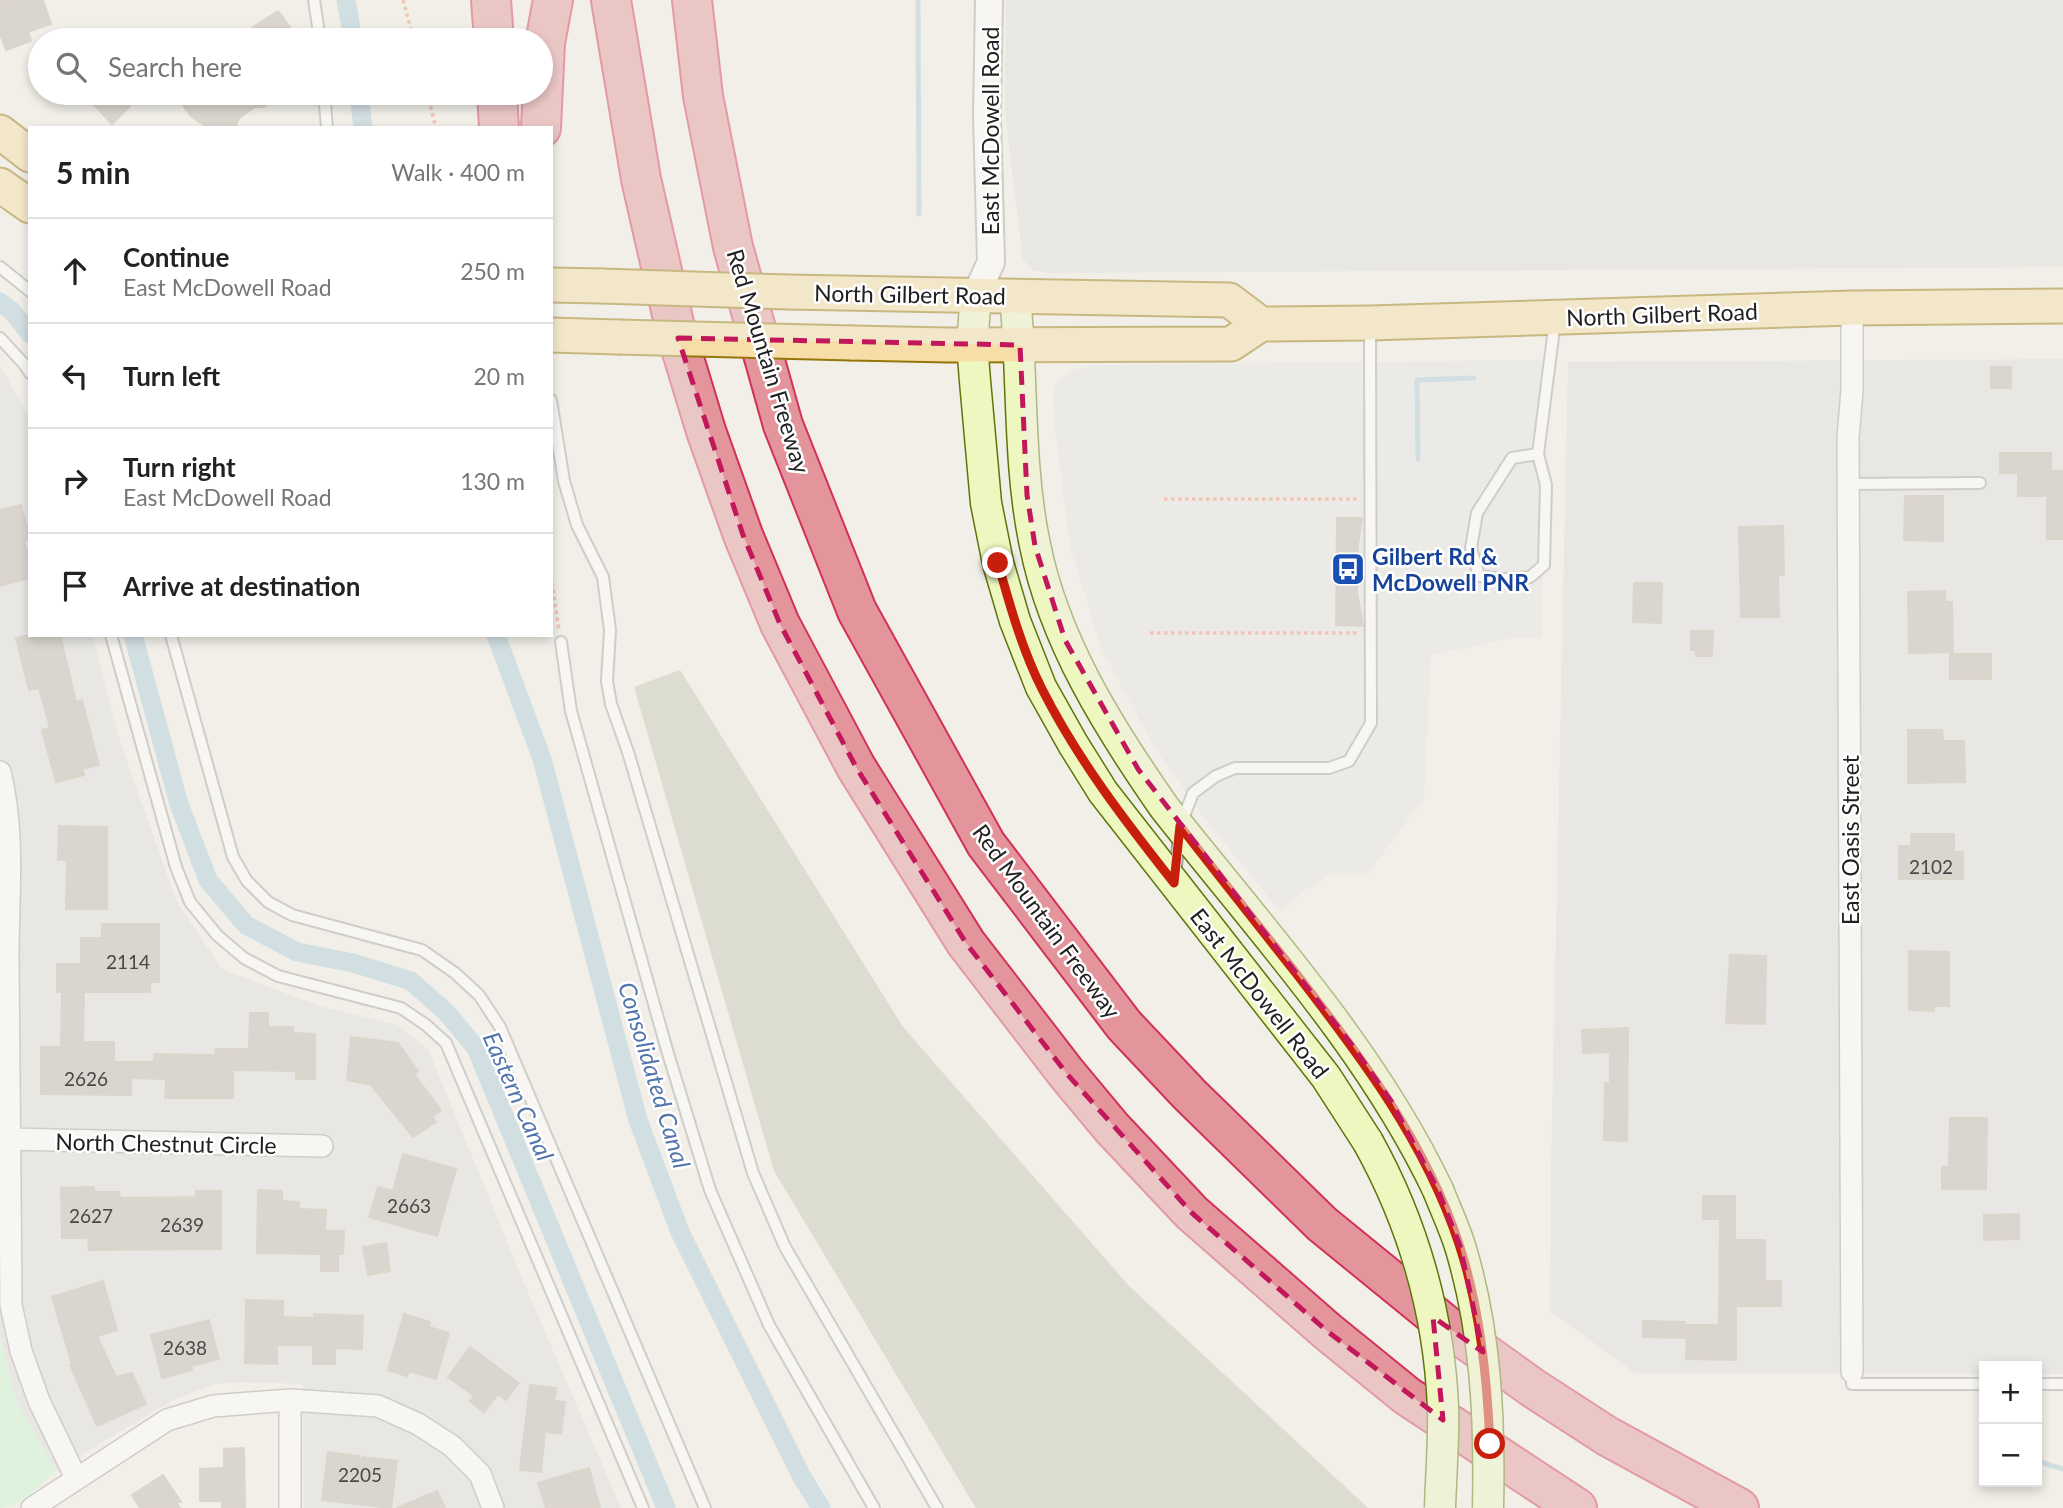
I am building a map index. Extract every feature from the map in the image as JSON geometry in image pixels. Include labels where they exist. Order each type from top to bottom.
[{"type":"highway","points":[[491,0],[493,28]]},
{"type":"highway","points":[[548,28],[553,0]]},
{"type":"highway","points":[[611,0],[641,179],[676,332],[706,431],[743,535],[780,624],[856,767],[947,913],[1067,1074],[1112,1128],[1192,1213],[1327,1331],[1407,1396],[1577,1508]]},
{"type":"highway","name":"Red Mountain Freeway","points":[[692,0],[703,96],[733,247],[783,425],[857,611],[986,844],[1124,1025],[1190,1095],[1322,1224],[1452,1330],[1533,1388],[1607,1436],[1738,1508]]},
{"type":"highway","points":[[498,105],[499,126]]},
{"type":"highway","points":[[541,126],[542,105]]},
{"type":"main road","points":[[0,132],[28,153]]},
{"type":"main road","points":[[0,185],[28,205]]},
{"type":"main road","name":"North Gilbert Road","points":[[553,285],[837,294],[1229,300],[1261,324],[1853,308],[2063,306]]},
{"type":"main road","name":"East McDowell Road","points":[[975,295],[972,344],[986,503],[998,563],[1015,621],[1041,687],[1103,792],[1326,1077],[1368,1142],[1388,1179],[1408,1229],[1433,1312],[1443,1408],[1440,1508]]},
{"type":"main road","name":"East McDowell Road","points":[[1015,295],[1027,495],[1035,546],[1050,602],[1065,640],[1138,769],[1352,1045],[1391,1101],[1438,1190],[1460,1246],[1484,1358],[1490,1444],[1488,1508]]},
{"type":"main road","points":[[553,335],[852,343],[1231,344],[1261,324]]},
{"type":"street","name":"East McDowell Road","points":[[975,295],[991,262],[987,116],[989,0]]},
{"type":"street","name":"East McDowell Road","points":[[991,262],[1015,295]]},
{"type":"street","name":"East Oasis Street","points":[[1852,1372],[1848,438],[1853,390],[1853,308]]},
{"type":"street","points":[[0,772],[11,849],[4,925],[11,1305],[21,1351],[39,1401],[76,1478]]},
{"type":"street","name":"North Chestnut Circle","points":[[10,1139],[322,1146]]},
{"type":"street","points":[[290,1400],[290,1508]]},
{"type":"street","points":[[32,1508],[167,1420],[213,1406],[290,1400],[378,1406],[418,1424],[452,1446],[480,1474],[493,1508]]},
{"type":"lane","points":[[314,0],[318,28]]},
{"type":"lane","points":[[325,105],[327,126]]},
{"type":"lane","points":[[0,267],[28,289]]},
{"type":"lane","points":[[1538,454],[1512,458],[1477,513],[1471,548],[1479,576],[1504,579],[1530,577],[1545,565],[1546,485],[1538,454],[1555,318]]},
{"type":"lane","points":[[1174,883],[1180,826],[1193,793],[1216,776],[1235,768],[1329,768],[1349,761],[1371,723],[1370,323]]},
{"type":"lane","points":[[0,338],[28,370]]},
{"type":"lane","points":[[553,412],[564,481],[577,526],[603,577],[610,630],[607,681],[611,705],[632,765],[753,1173],[785,1247],[937,1508]]},
{"type":"lane","points":[[1848,484],[1980,483]]},
{"type":"lane","points":[[112,637],[176,867],[190,902],[217,935],[244,958],[278,976],[401,1008],[446,1043],[643,1508]]},
{"type":"lane","points":[[172,637],[233,857],[247,881],[268,902],[292,915],[422,950],[455,972],[479,995],[500,1027],[705,1508]]},
{"type":"lane","points":[[561,642],[570,711],[710,1190],[769,1325],[874,1508]]},
{"type":"lane","points":[[1852,1372],[1852,1384],[1979,1384]]},
{"type":"lane","points":[[2042,1384],[2063,1384]]},
{"type":"path","points":[[403,0],[411,28]]},
{"type":"path","points":[[430,105],[435,126]]},
{"type":"path","points":[[1164,499],[1370,499]]},
{"type":"path","points":[[553,589],[561,642]]},
{"type":"path","points":[[1150,633],[1370,633]]},
{"type":"highlighted area","points":[[678,338],[1020,345],[1027,495],[1035,546],[1065,640],[1138,769],[1352,1045],[1391,1101],[1438,1190],[1460,1246],[1483,1352],[1433,1317],[1443,1420],[1327,1331],[1192,1213],[1067,1074],[966,943],[856,767],[780,624],[743,535]]},
{"type":"shaded area","points":[[1006,0],[2063,0],[2063,267],[1048,273],[1033,270],[1023,260],[1005,112]]},
{"type":"shaded area","points":[[2063,359],[2063,1374],[2042,1374],[2042,1361],[1979,1361],[1979,1374],[1635,1373],[1550,1311],[1568,362]]},
{"type":"shaded area","points":[[1548,360],[1541,638],[1513,638],[1431,655],[1424,798],[1367,875],[1329,875],[1280,911],[1205,819],[1153,745],[1101,648],[1070,547],[1053,412],[1053,387],[1070,371],[1092,365]]},
{"type":"shaded area","points":[[0,365],[28,416],[28,637],[94,637],[119,738],[176,900],[222,969],[319,1006],[398,1025],[428,1049],[524,1283],[621,1508],[304,1508],[302,1384],[215,1384],[175,1399],[56,1470],[16,1402],[0,1337]]},
{"type":"shaded area","points":[[680,670],[903,1027],[1129,1286],[1368,1508],[976,1508],[774,1171],[634,687]]},
{"type":"green space","points":[[0,1337],[16,1402],[56,1470],[23,1499],[0,1508]]},
{"type":"building","points":[[0,0],[43,0],[51,24],[28,28],[28,42],[6,50],[0,34]]},
{"type":"building","points":[[278,11],[291,28],[252,28]]},
{"type":"building","points":[[94,105],[129,105],[112,124]]},
{"type":"building","points":[[183,105],[266,105],[255,107],[239,118],[236,126],[208,126],[193,118]]},
{"type":"building","points":[[1991,367],[2011,367],[2011,388],[1991,388]]},
{"type":"building","points":[[2000,453],[2051,453],[2051,471],[2063,471],[2063,539],[2047,539],[2047,496],[2018,496],[2018,473],[2000,473]]},
{"type":"building","points":[[1905,496],[1943,496],[1943,541],[1904,540]]},
{"type":"building","points":[[21,505],[28,531],[28,540],[24,541],[28,556],[28,579],[0,586],[0,510]]},
{"type":"building","points":[[1337,518],[1362,518],[1358,545],[1357,592],[1363,626],[1336,625]]},
{"type":"building","points":[[1783,526],[1784,575],[1778,575],[1779,617],[1741,617],[1739,527]]},
{"type":"building","points":[[1634,583],[1662,583],[1661,623],[1633,622]]},
{"type":"building","points":[[1945,591],[1945,602],[1952,602],[1953,652],[1909,653],[1908,592]]},
{"type":"building","points":[[1691,631],[1713,631],[1712,656],[1696,656],[1696,650],[1691,650]]},
{"type":"building","points":[[28,635],[60,637],[76,702],[82,700],[99,765],[82,769],[84,775],[56,782],[42,730],[50,728],[39,688],[29,690],[16,638]]},
{"type":"building","points":[[1950,654],[1991,654],[1991,679],[1950,679]]},
{"type":"building","points":[[1908,730],[1942,730],[1943,741],[1964,741],[1965,782],[1908,783]]},
{"type":"building","points":[[59,826],[107,827],[107,909],[66,909],[67,860],[58,860]]},
{"type":"building","points":[[1911,834],[1954,834],[1954,852],[1963,852],[1963,879],[1899,879],[1899,846],[1911,846]]},
{"type":"building","points":[[102,924],[159,924],[159,982],[150,982],[150,992],[84,992],[83,1042],[114,1042],[114,1062],[154,1062],[154,1054],[215,1055],[216,1049],[249,1049],[250,1013],[268,1013],[268,1027],[293,1027],[293,1033],[315,1034],[315,1079],[296,1079],[296,1071],[233,1070],[233,1098],[165,1098],[166,1079],[131,1078],[131,1095],[41,1094],[41,1047],[61,1047],[62,992],[57,992],[57,964],[81,964],[81,938],[102,938]]},
{"type":"building","points":[[1909,951],[1949,952],[1949,1006],[1934,1006],[1934,1011],[1909,1010]]},
{"type":"building","points":[[1730,955],[1766,956],[1765,1024],[1726,1023]]},
{"type":"building","points":[[1628,1028],[1627,1141],[1604,1140],[1605,1083],[1610,1083],[1610,1052],[1583,1053],[1582,1030]]},
{"type":"building","points":[[351,1037],[398,1043],[418,1071],[414,1074],[441,1110],[432,1117],[436,1122],[413,1137],[371,1085],[347,1080]]},
{"type":"building","points":[[1950,1118],[1987,1118],[1986,1189],[1942,1189],[1942,1167],[1949,1167]]},
{"type":"building","points":[[403,1154],[456,1169],[437,1236],[369,1217],[378,1187],[393,1191]]},
{"type":"building","points":[[94,1187],[94,1192],[119,1192],[120,1198],[196,1197],[196,1191],[221,1191],[221,1249],[89,1250],[88,1238],[62,1238],[61,1188]]},
{"type":"building","points":[[258,1190],[282,1191],[282,1201],[299,1202],[299,1209],[326,1210],[325,1231],[344,1231],[343,1254],[338,1254],[338,1271],[321,1271],[321,1254],[257,1253]]},
{"type":"building","points":[[1703,1196],[1735,1196],[1735,1240],[1765,1240],[1765,1281],[1781,1281],[1781,1306],[1736,1306],[1736,1360],[1686,1359],[1687,1325],[1719,1325],[1720,1219],[1703,1219]]},
{"type":"building","points":[[2019,1214],[2019,1239],[1984,1240],[1984,1215]]},
{"type":"building","points":[[386,1243],[390,1271],[368,1275],[363,1247]]},
{"type":"building","points":[[103,1281],[117,1330],[97,1336],[116,1377],[132,1373],[146,1404],[97,1426],[70,1365],[72,1364],[52,1297]]},
{"type":"building","points":[[246,1300],[283,1301],[283,1317],[314,1318],[314,1314],[363,1316],[362,1349],[335,1348],[335,1364],[313,1364],[313,1345],[277,1345],[277,1364],[245,1363]]},
{"type":"building","points":[[404,1314],[430,1322],[429,1327],[449,1333],[436,1379],[409,1371],[407,1376],[388,1370]]},
{"type":"building","points":[[209,1320],[219,1359],[191,1366],[192,1370],[162,1378],[151,1335]]},
{"type":"building","points":[[1643,1321],[1685,1322],[1685,1338],[1643,1337]]},
{"type":"building","points":[[470,1347],[519,1383],[506,1400],[498,1394],[484,1412],[470,1401],[474,1396],[448,1377]]},
{"type":"building","points":[[530,1385],[556,1388],[554,1401],[565,1402],[561,1434],[545,1432],[541,1472],[520,1470]]},
{"type":"building","points":[[244,1448],[245,1508],[222,1508],[222,1501],[200,1501],[200,1469],[224,1468],[224,1449]]},
{"type":"building","points":[[328,1452],[359,1456],[358,1460],[362,1457],[397,1461],[391,1508],[322,1500]]},
{"type":"building","points":[[589,1468],[600,1508],[546,1508],[538,1483]]},
{"type":"building","points":[[163,1475],[181,1502],[176,1502],[180,1508],[140,1508],[132,1495]]},
{"type":"building","points":[[437,1491],[445,1508],[397,1508]]},
{"type":"waterway","name":"Consolidated Canal","points":[[346,0],[351,28]]},
{"type":"waterway","points":[[918,0],[919,214]]},
{"type":"waterway","name":"Consolidated Canal","points":[[360,105],[363,126]]},
{"type":"waterway","name":"Eastern Canal","points":[[0,302],[12,311],[28,331]]},
{"type":"waterway","points":[[1418,459],[1417,380],[1474,378]]},
{"type":"waterway","name":"Eastern Canal","points":[[134,637],[179,804],[208,880],[246,925],[297,952],[353,963],[411,981],[447,1013],[476,1048],[666,1508]]},
{"type":"waterway","name":"Consolidated Canal","points":[[497,637],[542,759],[638,1120],[680,1232],[802,1477],[821,1508]]},
{"type":"waterway","points":[[2042,1463],[2063,1469]]},
{"type":"place","name":"Gilbert Rd & McDowell PNR","points":[[1348,569]]},
{"type":"route","points":[[998,563],[1015,621],[1041,687],[1103,792],[1174,883],[1180,826],[1352,1045],[1391,1101],[1438,1190],[1460,1246],[1484,1358],[1490,1444]]}]
